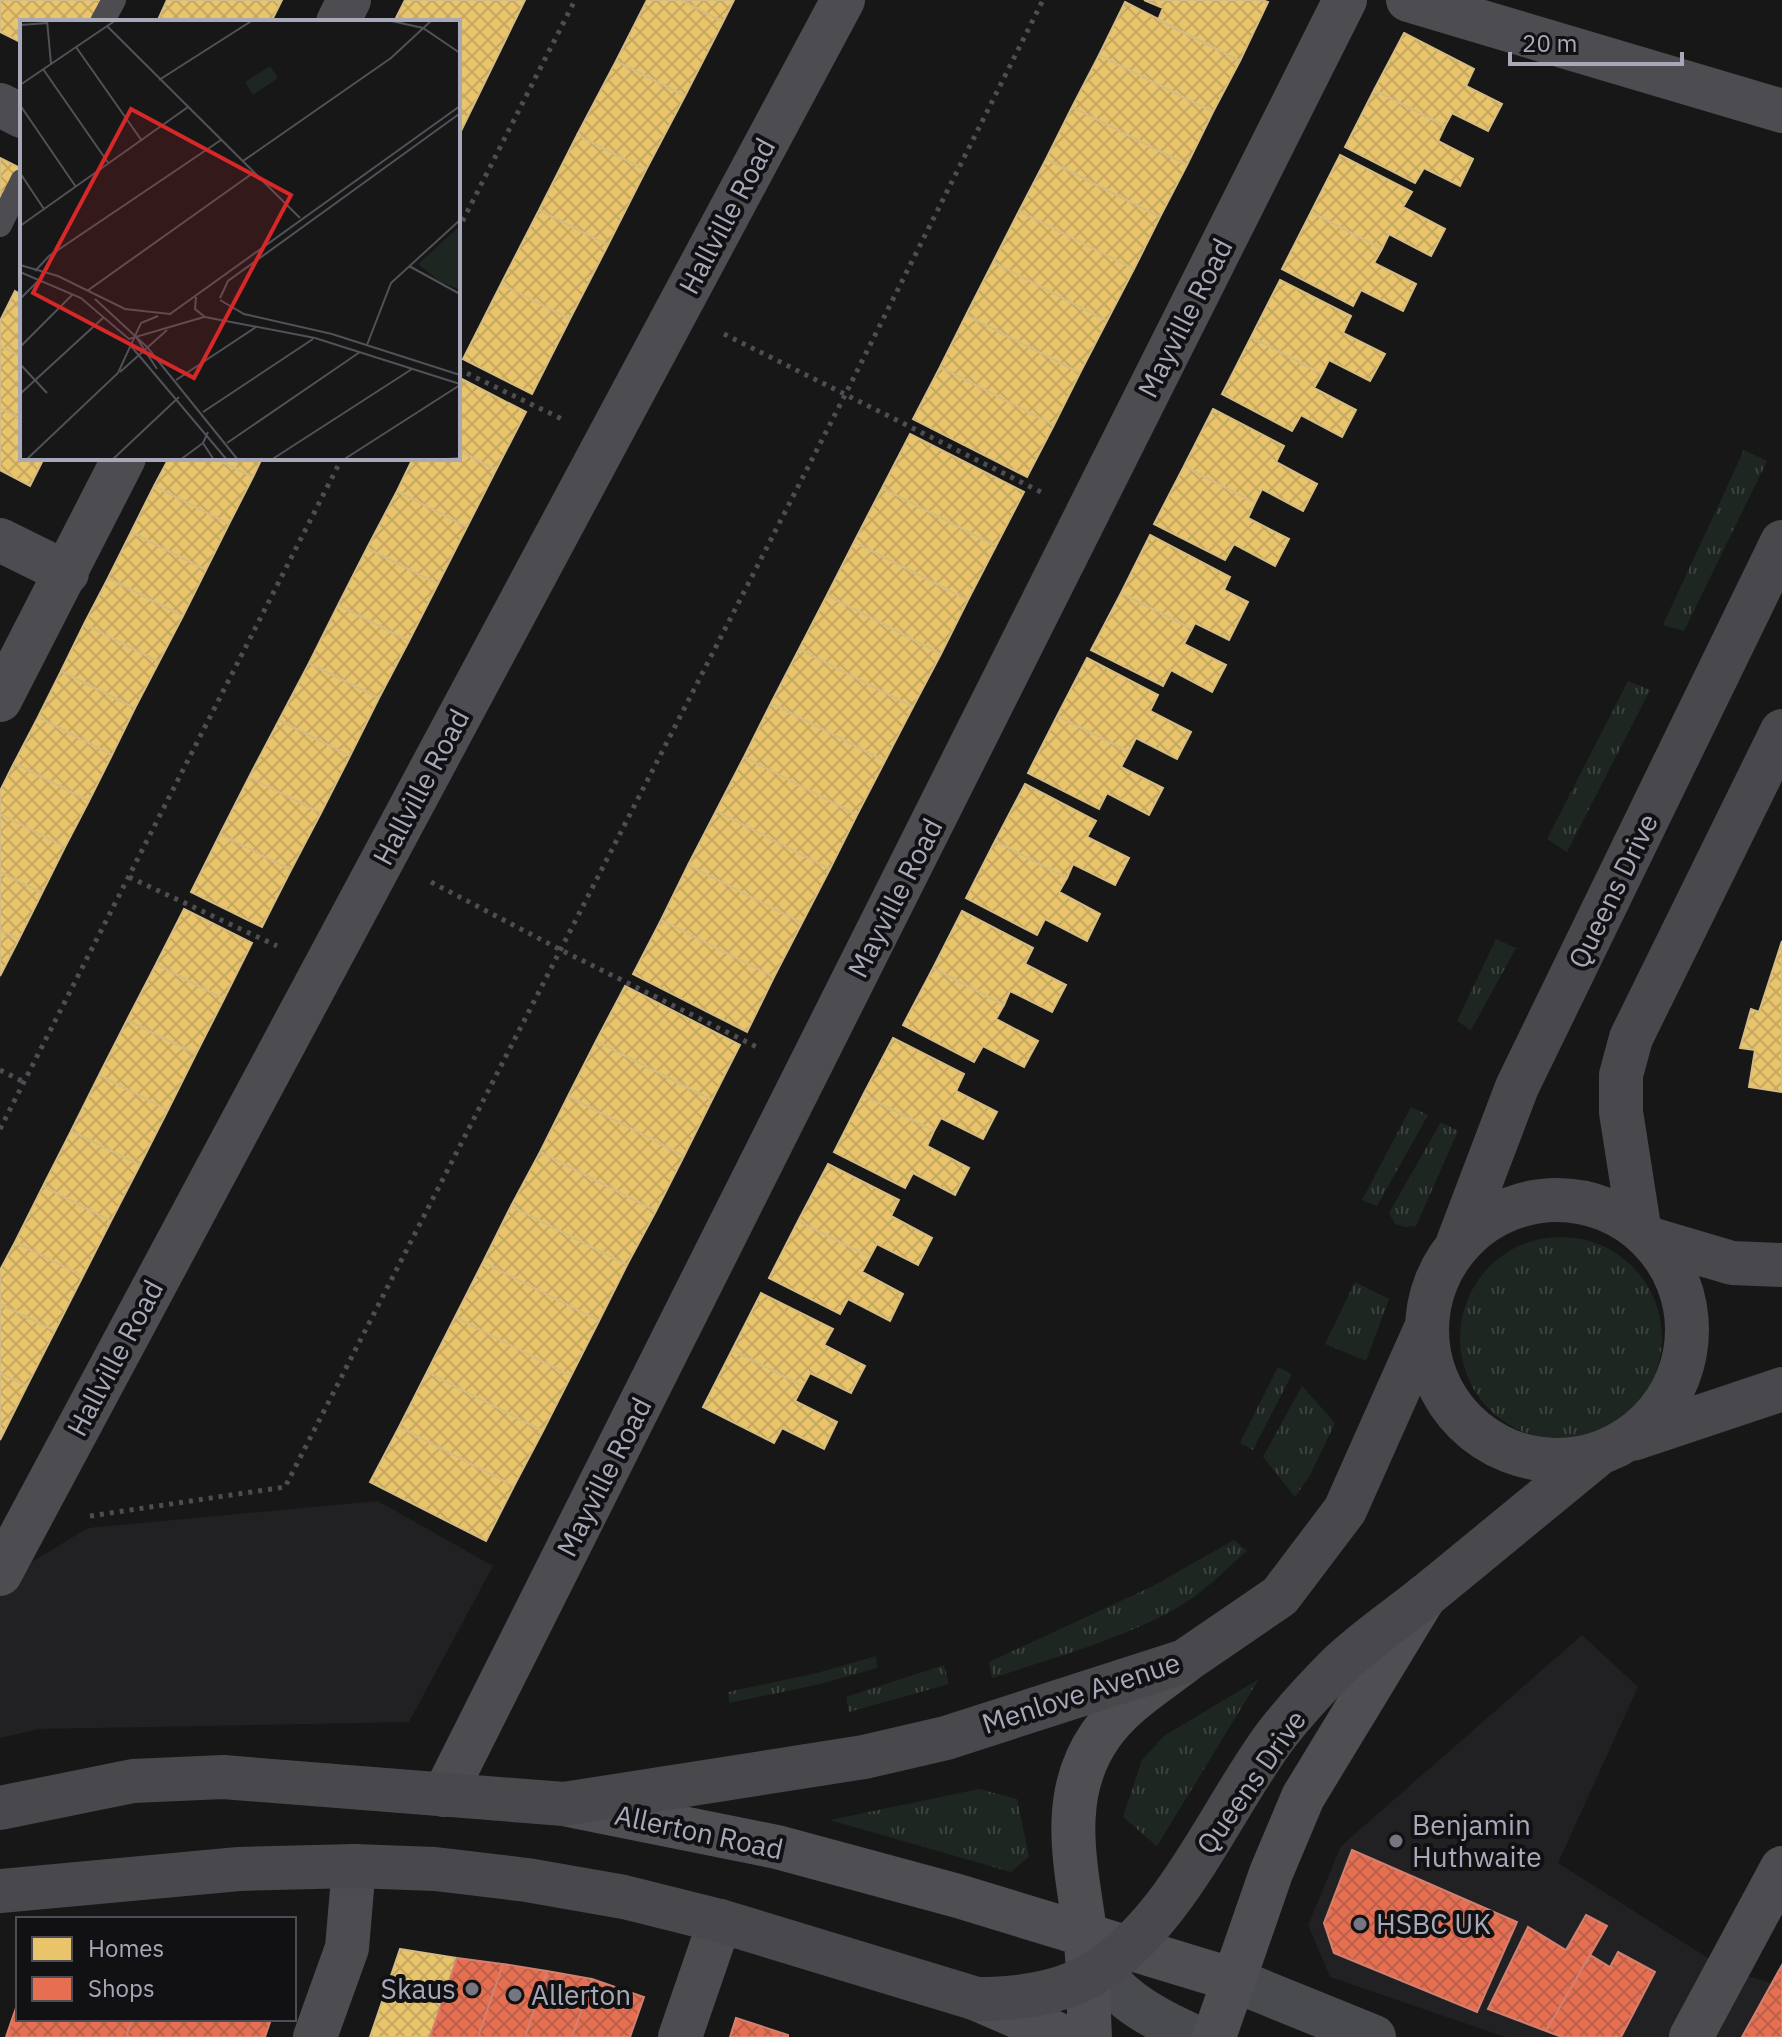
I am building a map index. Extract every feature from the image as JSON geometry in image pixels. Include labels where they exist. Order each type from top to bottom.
[{"type":"highway","name":"Queens Drive","points":[[1457,1245],[1517,1087],[1782,542]]},
{"type":"highway","points":[[1612,1448],[1657,1414],[1678,1381],[1688,1343],[1686,1303],[1678,1280],[1673,1268],[1645,1233],[1621,1112],[1621,1075],[1631,1038],[1782,731]]},
{"type":"highway","points":[[1782,1265],[1732,1263],[1645,1233],[1603,1208],[1564,1199],[1525,1204],[1488,1219],[1457,1245],[1435,1284],[1426,1328],[1431,1369],[1450,1406],[1478,1435],[1515,1454],[1555,1461],[1612,1448],[1782,1389]]},
{"type":"highway","name":"Menlove Avenue","points":[[564,1804],[864,1757],[933,1741],[1185,1661],[1280,1596],[1345,1510],[1426,1328]]},
{"type":"highway","name":"Queens Drive","points":[[977,1999],[1008,1999],[1041,1993],[1099,1958],[1153,1919],[1180,1884],[1277,1734],[1339,1665],[1612,1448]]},
{"type":"highway","name":"Allerton Road","points":[[0,1808],[133,1781],[172,1777],[223,1777],[564,1804]]},
{"type":"highway","points":[[0,1891],[239,1869],[354,1866],[435,1869],[527,1880],[624,1897],[720,1921],[977,1999]]},
{"type":"main road","name":"Queens Drive","points":[[1214,2037],[1271,1873],[1303,1797],[1425,1596]]},
{"type":"main road","points":[[1090,2037],[1099,1958],[1074,1854],[1073,1803],[1082,1765],[1102,1733],[1131,1704],[1185,1661]]},
{"type":"main road","name":"Allerton Road","points":[[564,1804],[777,1847],[958,1896],[1099,1958],[1234,1980],[1374,2037]]},
{"type":"main road","points":[[1099,1958],[1130,2003],[1195,2037]]},
{"type":"main road","points":[[977,1999],[1064,2037]]},
{"type":"street","points":[[339,20],[349,0]]},
{"type":"street","name":"Hallville Road","points":[[0,1574],[843,0]]},
{"type":"street","name":"Mayville Road","points":[[444,1795],[1345,0]]},
{"type":"street","points":[[1408,0],[1782,111]]},
{"type":"street","points":[[0,105],[20,115]]},
{"type":"street","points":[[0,700],[123,460]]},
{"type":"street","points":[[0,540],[67,573]]},
{"type":"street","points":[[315,2037],[347,1948],[354,1866]]},
{"type":"street","points":[[1691,2037],[1777,1889]]},
{"type":"street","points":[[680,2037],[720,1921]]},
{"type":"lane","points":[[103,20],[114,0]]},
{"type":"lane","points":[[0,225],[20,185]]},
{"type":"path","points":[[460,226],[575,0]]},
{"type":"path","points":[[25,1526],[285,1487],[845,395],[1043,0]]},
{"type":"path","points":[[677,311],[1087,515]]},
{"type":"path","points":[[460,370],[607,440]]},
{"type":"path","points":[[0,1129],[341,460]]},
{"type":"path","points":[[384,857],[561,950],[807,1072]]},
{"type":"path","points":[[129,877],[324,968]]},
{"type":"path","points":[[0,1070],[24,1082]]},
{"type":"shaded area","points":[[378,1501],[493,1566],[409,1722],[39,1729],[0,1738],[0,1581],[88,1528]]},
{"type":"shaded area","points":[[1582,1635],[1638,1687],[1558,1863],[1727,1970],[1782,1986],[1782,2037],[1505,2037],[1330,1977],[1308,1925],[1341,1846]]},
{"type":"green space","points":[[1744,450],[1767,461],[1684,631],[1663,625]]},
{"type":"green space","points":[[1628,681],[1650,690],[1567,852],[1547,839]]},
{"type":"green space","points":[[1496,939],[1516,948],[1471,1030],[1457,1021]]},
{"type":"green space","points":[[1411,1107],[1428,1115],[1377,1206],[1362,1200]]},
{"type":"green space","points":[[1441,1122],[1458,1131],[1416,1226],[1395,1224],[1389,1213]]},
{"type":"green space","points":[[1561,1237],[1600,1245],[1632,1267],[1654,1299],[1662,1338],[1654,1377],[1632,1409],[1600,1431],[1561,1439],[1522,1431],[1490,1409],[1468,1377],[1460,1338],[1468,1299],[1490,1267],[1522,1245]]},
{"type":"green space","points":[[1355,1282],[1389,1299],[1366,1361],[1325,1344]]},
{"type":"green space","points":[[1278,1367],[1292,1374],[1253,1450],[1240,1443]]},
{"type":"green space","points":[[1302,1386],[1335,1423],[1310,1475],[1295,1497],[1263,1457]]},
{"type":"green space","points":[[1234,1540],[1247,1551],[1204,1589],[1175,1609],[1109,1639],[992,1678],[989,1662],[1151,1587]]},
{"type":"green space","points":[[876,1656],[877,1668],[816,1685],[729,1703],[728,1692],[817,1673]]},
{"type":"green space","points":[[944,1665],[949,1684],[849,1712],[846,1697]]},
{"type":"green space","points":[[1259,1679],[1157,1846],[1123,1817],[1142,1760],[1164,1736]]},
{"type":"green space","points":[[979,1789],[1017,1799],[1029,1857],[1011,1872],[830,1820]]},
{"type":"building: Homes","points":[[0,0],[103,0],[93,20],[20,20],[20,42],[0,32]]},
{"type":"building: Homes","points":[[167,0],[282,0],[272,20],[158,20]]},
{"type":"building: Homes","points":[[405,0],[525,0],[460,133],[460,20],[395,20]]},
{"type":"building: Homes","points":[[647,0],[681,0],[723,22],[685,96],[616,61]]},
{"type":"building: Homes","points":[[681,0],[734,0],[723,22]]},
{"type":"building: Homes","points":[[1144,0],[1268,2],[1240,61],[1158,20],[1163,8]]},
{"type":"building: Homes","points":[[1125,2],[1240,61],[1213,112],[1099,55]]},
{"type":"building: Homes","points":[[1404,33],[1474,69],[1466,86],[1502,104],[1488,131],[1452,113],[1445,126],[1374,90]]},
{"type":"building: Homes","points":[[1099,55],[1213,112],[1187,165],[1072,107]]},
{"type":"building: Homes","points":[[616,61],[685,96],[646,170],[577,135]]},
{"type":"building: Homes","points":[[1374,90],[1445,126],[1438,141],[1473,159],[1460,186],[1424,168],[1415,183],[1345,147]]},
{"type":"building: Homes","points":[[1072,107],[1187,165],[1160,217],[1046,159]]},
{"type":"building: Homes","points":[[577,135],[646,170],[608,245],[539,210]]},
{"type":"building: Homes","points":[[1340,155],[1412,192],[1403,207],[1445,229],[1431,256],[1389,234],[1382,249],[1311,212]]},
{"type":"building: Homes","points":[[0,158],[20,168],[0,206]]},
{"type":"building: Homes","points":[[1046,159],[1160,217],[1134,269],[1019,211]]},
{"type":"building: Homes","points":[[539,210],[608,245],[570,319],[501,284]]},
{"type":"building: Homes","points":[[1019,211],[1134,269],[1107,321],[993,262]]},
{"type":"building: Homes","points":[[1311,212],[1382,249],[1374,263],[1416,284],[1403,311],[1361,290],[1353,306],[1282,269]]},
{"type":"building: Homes","points":[[993,262],[1107,321],[1080,373],[966,315]]},
{"type":"building: Homes","points":[[1280,280],[1351,316],[1343,333],[1385,354],[1370,381],[1329,360],[1322,374],[1251,337]]},
{"type":"building: Homes","points":[[501,284],[570,319],[532,394],[463,359]]},
{"type":"building: Homes","points":[[15,291],[20,294],[20,356],[0,346],[0,321]]},
{"type":"building: Homes","points":[[966,315],[1080,373],[1054,425],[940,367]]},
{"type":"building: Homes","points":[[1251,337],[1322,374],[1314,388],[1356,410],[1342,437],[1301,415],[1292,431],[1222,394]]},
{"type":"building: Homes","points":[[0,346],[20,356],[20,418],[0,408]]},
{"type":"building: Homes","points":[[940,367],[1054,425],[1027,477],[913,419]]},
{"type":"building: Homes","points":[[460,378],[526,412],[496,470],[460,451]]},
{"type":"building: Homes","points":[[0,408],[20,418],[20,460],[43,460],[30,486],[0,470]]},
{"type":"building: Homes","points":[[1213,409],[1284,446],[1276,462],[1317,484],[1303,511],[1262,489],[1255,503],[1184,466]]},
{"type":"building: Homes","points":[[910,434],[1024,492],[996,546],[882,488]]},
{"type":"building: Homes","points":[[460,451],[496,470],[467,527],[397,491],[412,460],[460,460]]},
{"type":"building: Homes","points":[[168,460],[218,460],[253,477],[229,524],[154,486]]},
{"type":"building: Homes","points":[[218,460],[261,460],[253,477]]},
{"type":"building: Homes","points":[[1184,466],[1255,503],[1248,518],[1289,539],[1275,566],[1234,544],[1225,560],[1154,524]]},
{"type":"building: Homes","points":[[154,486],[229,524],[206,570],[131,532]]},
{"type":"building: Homes","points":[[882,488],[996,546],[968,600],[854,542]]},
{"type":"building: Homes","points":[[397,491],[467,527],[438,584],[367,548]]},
{"type":"building: Homes","points":[[131,532],[206,570],[183,616],[108,578]]},
{"type":"building: Homes","points":[[1150,535],[1230,577],[1224,590],[1248,602],[1229,640],[1195,623],[1192,629],[1121,593]]},
{"type":"building: Homes","points":[[854,542],[968,600],[941,654],[827,595]]},
{"type":"building: Homes","points":[[367,548],[438,584],[409,641],[338,605]]},
{"type":"building: Homes","points":[[108,578],[183,616],[159,662],[84,624]]},
{"type":"building: Homes","points":[[1121,593],[1192,629],[1184,644],[1226,665],[1212,692],[1171,670],[1163,686],[1091,650]]},
{"type":"building: Homes","points":[[827,595],[941,654],[913,707],[799,649]]},
{"type":"building: Homes","points":[[338,605],[409,641],[379,698],[309,663]]},
{"type":"building: Homes","points":[[84,624],[159,662],[135,708],[61,671]]},
{"type":"building: Homes","points":[[799,649],[913,707],[885,761],[771,703]]},
{"type":"building: Homes","points":[[1087,658],[1158,695],[1150,711],[1191,732],[1177,759],[1136,738],[1129,752],[1057,716]]},
{"type":"building: Homes","points":[[309,663],[379,698],[350,756],[279,720]]},
{"type":"building: Homes","points":[[61,671],[135,708],[112,755],[38,717]]},
{"type":"building: Homes","points":[[771,703],[885,761],[857,815],[744,757]]},
{"type":"building: Homes","points":[[1057,716],[1129,752],[1121,767],[1163,788],[1149,815],[1107,793],[1099,809],[1028,773]]},
{"type":"building: Homes","points":[[38,717],[112,755],[89,801],[14,763]]},
{"type":"building: Homes","points":[[279,720],[350,756],[321,813],[249,777]]},
{"type":"building: Homes","points":[[744,757],[857,815],[830,869],[716,811]]},
{"type":"building: Homes","points":[[14,763],[89,801],[65,847],[0,814],[0,791]]},
{"type":"building: Homes","points":[[249,777],[321,813],[291,870],[220,834]]},
{"type":"building: Homes","points":[[1025,784],[1096,821],[1087,837],[1129,858],[1115,885],[1073,864],[1067,878],[995,841]]},
{"type":"building: Homes","points":[[716,811],[830,869],[802,923],[688,865]]},
{"type":"building: Homes","points":[[0,814],[65,847],[42,893],[0,872]]},
{"type":"building: Homes","points":[[220,834],[291,870],[262,927],[191,892]]},
{"type":"building: Homes","points":[[995,841],[1067,878],[1059,892],[1100,914],[1087,941],[1045,919],[1037,935],[966,898]]},
{"type":"building: Homes","points":[[688,865],[802,923],[774,977],[661,920]]},
{"type":"building: Homes","points":[[0,872],[42,893],[19,939],[0,930]]},
{"type":"building: Homes","points":[[184,909],[252,943],[224,999],[156,964]]},
{"type":"building: Homes","points":[[962,911],[1033,948],[1025,964],[1066,985],[1052,1012],[1010,991],[1004,1005],[933,968]]},
{"type":"building: Homes","points":[[661,920],[774,977],[747,1032],[633,974]]},
{"type":"building: Homes","points":[[0,930],[19,939],[0,976]]},
{"type":"building: Homes","points":[[1782,941],[1782,1092],[1749,1087],[1755,1050],[1740,1048],[1751,1009],[1759,1012]]},
{"type":"building: Homes","points":[[156,964],[224,999],[196,1054],[127,1020]]},
{"type":"building: Homes","points":[[933,968],[1004,1005],[996,1019],[1038,1041],[1024,1067],[983,1046],[974,1062],[903,1025]]},
{"type":"building: Homes","points":[[625,986],[740,1045],[712,1100],[596,1041]]},
{"type":"building: Homes","points":[[127,1020],[196,1054],[168,1110],[99,1075]]},
{"type":"building: Homes","points":[[893,1038],[964,1074],[956,1091],[997,1112],[983,1139],[941,1118],[934,1131],[863,1095]]},
{"type":"building: Homes","points":[[596,1041],[712,1100],[684,1156],[568,1096]]},
{"type":"building: Homes","points":[[99,1075],[168,1110],[140,1165],[71,1131]]},
{"type":"building: Homes","points":[[863,1095],[934,1131],[927,1146],[969,1168],[955,1195],[913,1173],[905,1188],[834,1152]]},
{"type":"building: Homes","points":[[568,1096],[684,1156],[656,1211],[540,1152]]},
{"type":"building: Homes","points":[[71,1131],[140,1165],[111,1221],[43,1186]]},
{"type":"building: Homes","points":[[540,1152],[656,1211],[627,1265],[511,1206]]},
{"type":"building: Homes","points":[[828,1164],[899,1200],[891,1216],[932,1238],[918,1265],[877,1244],[870,1257],[798,1221]]},
{"type":"building: Homes","points":[[43,1186],[111,1221],[83,1276],[15,1242]]},
{"type":"building: Homes","points":[[511,1206],[627,1265],[599,1321],[483,1262]]},
{"type":"building: Homes","points":[[798,1221],[870,1257],[862,1272],[903,1294],[890,1321],[848,1299],[840,1314],[769,1278]]},
{"type":"building: Homes","points":[[15,1242],[83,1276],[55,1331],[0,1304],[0,1270]]},
{"type":"building: Homes","points":[[483,1262],[599,1321],[571,1376],[455,1317]]},
{"type":"building: Homes","points":[[761,1293],[833,1329],[824,1345],[865,1366],[851,1393],[810,1373],[803,1386],[732,1350]]},
{"type":"building: Homes","points":[[0,1304],[55,1331],[27,1386],[0,1373]]},
{"type":"building: Homes","points":[[455,1317],[571,1376],[543,1431],[427,1372]]},
{"type":"building: Homes","points":[[732,1350],[803,1386],[795,1401],[837,1422],[824,1449],[782,1428],[774,1443],[703,1407]]},
{"type":"building: Homes","points":[[427,1372],[543,1431],[514,1486],[399,1427]]},
{"type":"building: Homes","points":[[0,1373],[27,1386],[0,1440]]},
{"type":"building: Homes","points":[[399,1427],[514,1486],[486,1541],[370,1482]]},
{"type":"building: Homes","points":[[400,1949],[457,1958],[430,2037],[370,2037]]},
{"type":"building: Shops","points":[[1352,1850],[1517,1922],[1477,2012],[1334,1953],[1324,1923]]},
{"type":"building: Shops","points":[[1586,1915],[1607,1926],[1546,2031],[1488,2009],[1528,1927],[1566,1950]]},
{"type":"building: Shops","points":[[1618,1952],[1655,1972],[1621,2037],[1562,2037],[1546,2031],[1590,1955],[1610,1967]]},
{"type":"building: Shops","points":[[457,1958],[503,1964],[478,2037],[430,2037]]},
{"type":"building: Shops","points":[[503,1964],[547,1971],[525,2037],[478,2037]]},
{"type":"building: Shops","points":[[1782,1965],[1782,2037],[1742,2037]]},
{"type":"building: Shops","points":[[547,1971],[592,1979],[572,2037],[525,2037]]},
{"type":"building: Shops","points":[[592,1979],[644,1997],[630,2037],[572,2037]]},
{"type":"building: Shops","points":[[16,2008],[16,2021],[131,2021],[126,2037],[6,2037]]},
{"type":"building: Shops","points":[[736,2018],[788,2035],[788,2037],[730,2037]]},
{"type":"building: Shops","points":[[131,2021],[270,2021],[265,2037],[126,2037]]},
{"type":"place","name":"Benjamin Huthwaite","points":[[1396,1841]]},
{"type":"place","name":"HSBC UK","points":[[1360,1924]]},
{"type":"place","name":"Skaus","points":[[472,1989]]},
{"type":"place","name":"Allerton","points":[[515,1995]]}]
